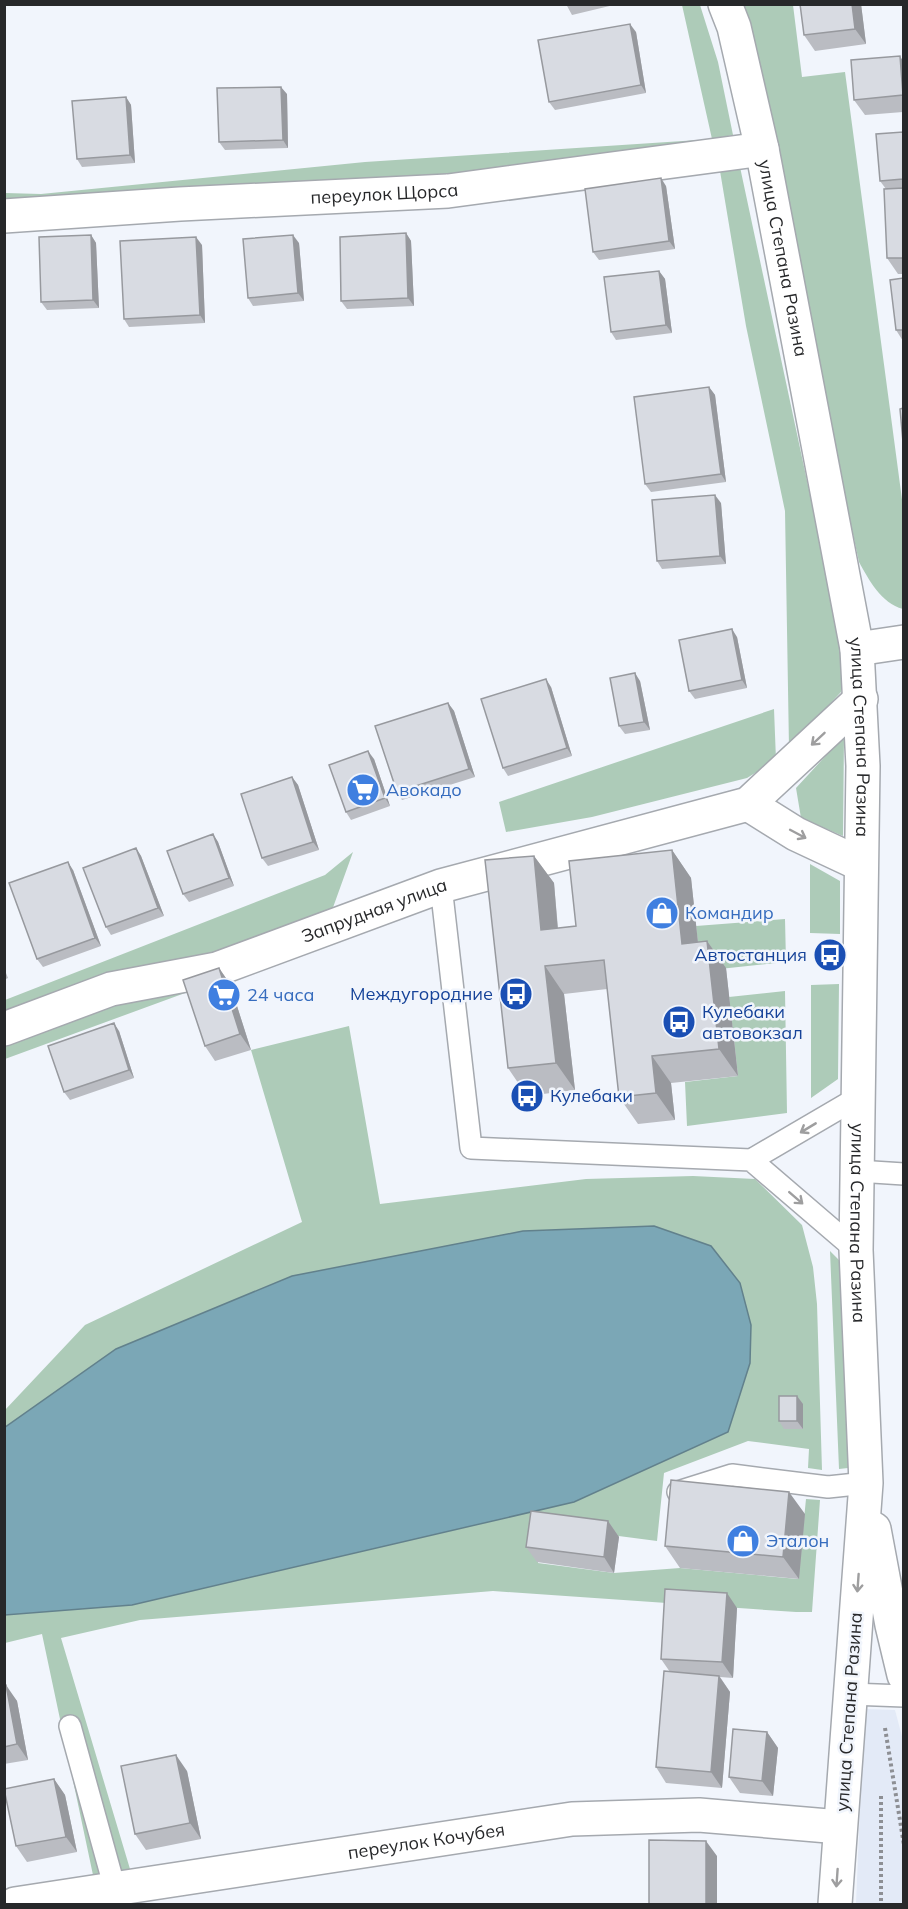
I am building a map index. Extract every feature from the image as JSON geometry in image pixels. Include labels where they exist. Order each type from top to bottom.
[{"type":"street","name":"улица Степана Разина","points":[[725,4],[734,27],[762,149],[857,649],[861,699],[863,766],[856,1250],[866,1483],[835,1905]]},
{"type":"street","name":"переулок Щорса","points":[[4,216],[180,204],[448,191],[762,149]]},
{"type":"street","points":[[857,649],[903,642]]},
{"type":"street","name":"Запрудная улица","points":[[4,1029],[111,989],[217,969],[441,886],[748,804],[861,699]]},
{"type":"street","points":[[748,804],[796,834],[861,864]]},
{"type":"street","name":"улица Степана Разина","points":[[866,1483],[898,1626],[903,1675]]},
{"type":"street","name":"переулок Кочубея","points":[[15,1905],[572,1819],[699,1815],[840,1827]]},
{"type":"lane","points":[[441,886],[471,1148],[751,1160],[858,1098]]},
{"type":"lane","points":[[751,1160],[856,1250]]},
{"type":"lane","points":[[857,1171],[903,1174]]},
{"type":"lane","points":[[675,1513],[678,1490],[732,1475],[828,1487],[866,1483]]},
{"type":"lane","points":[[850,1694],[903,1696]]},
{"type":"lane","points":[[70,1726],[115,1889]]},
{"type":"path","points":[[885,1727],[903,1845]]},
{"type":"path","points":[[880,1790],[881,1905]]},
{"type":"shaded area","points":[[864,1709],[895,1710],[904,1744],[903,1904],[856,1904]]},
{"type":"green space","points":[[682,5],[700,5],[718,62],[733,135],[712,139]]},
{"type":"green space","points":[[734,5],[793,5],[802,77],[845,72],[903,507],[903,609],[888,602],[882,596],[859,562],[760,104]]},
{"type":"green space","points":[[698,140],[699,148],[431,178],[5,205],[5,193],[41,194],[365,162]]},
{"type":"green space","points":[[740,167],[841,640],[843,670],[841,692],[789,748],[785,511],[746,326],[720,171]]},
{"type":"green space","points":[[774,709],[776,760],[747,778],[592,817],[506,832],[499,802]]},
{"type":"green space","points":[[844,736],[843,836],[801,818],[796,788]]},
{"type":"green space","points":[[353,852],[331,913],[217,960],[5,1017],[5,1000],[325,875]]},
{"type":"green space","points":[[810,864],[840,881],[840,934],[810,933]]},
{"type":"green space","points":[[785,919],[786,962],[701,971],[696,926]]},
{"type":"green space","points":[[226,978],[5,1059],[5,1043],[114,1002]]},
{"type":"green space","points":[[839,984],[838,1079],[811,1098],[811,985]]},
{"type":"green space","points":[[785,991],[787,1113],[687,1126],[685,1082],[738,1076],[729,997]]},
{"type":"green space","points":[[349,1026],[380,1204],[586,1179],[693,1176],[755,1179],[802,1225],[813,1267],[817,1304],[822,1470],[808,1468],[809,1449],[748,1441],[664,1473],[657,1541],[542,1526],[538,1563],[614,1573],[680,1568],[798,1579],[806,1499],[820,1500],[812,1612],[493,1591],[140,1620],[61,1638],[130,1869],[93,1875],[42,1634],[5,1643],[4,1615],[132,1605],[574,1502],[728,1432],[711,1246],[654,1226],[523,1231],[116,1349],[5,1428],[5,1410],[85,1325],[302,1222],[251,1050]]},
{"type":"green space","points":[[830,1251],[841,1262],[848,1468],[839,1469]]},
{"type":"water","points":[[654,1226],[711,1246],[740,1283],[751,1325],[750,1363],[728,1432],[574,1502],[132,1605],[5,1615],[4,1428],[116,1349],[292,1276],[523,1231]]},
{"type":"building","points":[[800,4],[852,4],[855,29],[804,35]]},
{"type":"building","points":[[630,24],[641,85],[549,102],[538,40]]},
{"type":"building","points":[[900,56],[903,95],[854,100],[851,60]]},
{"type":"building","points":[[281,87],[283,140],[219,142],[217,88]]},
{"type":"building","points":[[126,97],[130,155],[77,159],[72,101]]},
{"type":"building","points":[[903,132],[903,179],[880,181],[876,134]]},
{"type":"building","points":[[661,178],[669,241],[593,252],[585,189]]},
{"type":"building","points":[[903,188],[903,258],[887,258],[884,189]]},
{"type":"building","points":[[406,233],[408,298],[341,301],[340,237]]},
{"type":"building","points":[[91,235],[93,300],[41,302],[39,237]]},
{"type":"building","points":[[293,235],[298,293],[248,298],[243,239]]},
{"type":"building","points":[[196,237],[200,315],[124,319],[120,241]]},
{"type":"building","points":[[659,271],[666,325],[611,332],[604,277]]},
{"type":"building","points":[[903,278],[903,330],[896,330],[890,280]]},
{"type":"building","points":[[709,387],[721,474],[645,484],[634,397]]},
{"type":"building","points":[[903,408],[903,442],[900,409]]},
{"type":"building","points":[[715,495],[720,556],[657,561],[652,500]]},
{"type":"building","points":[[732,629],[742,680],[689,691],[679,640]]},
{"type":"building","points":[[635,673],[644,722],[619,726],[610,678]]},
{"type":"building","points":[[546,679],[567,748],[503,768],[481,699]]},
{"type":"building","points":[[448,703],[469,769],[397,792],[375,726]]},
{"type":"building","name":"Авокадо","points":[[368,751],[385,798],[346,812],[329,765]]},
{"type":"building","points":[[292,777],[313,842],[262,858],[241,794]]},
{"type":"building","points":[[213,834],[229,878],[183,894],[167,851]]},
{"type":"building","points":[[136,848],[158,908],[106,927],[83,868]]},
{"type":"building","name":"Кулебаки автовокзал","points":[[672,850],[682,944],[707,941],[719,1049],[652,1056],[656,1093],[619,1097],[604,960],[545,966],[556,1063],[508,1068],[485,860],[534,856],[541,930],[576,926],[569,861]]},
{"type":"building","points":[[68,862],[95,938],[37,959],[9,883]]},
{"type":"building","points":[[219,968],[240,1034],[205,1046],[183,980]]},
{"type":"building","points":[[114,1023],[129,1070],[64,1092],[48,1046]]},
{"type":"building","points":[[779,1396],[797,1396],[797,1421],[779,1421]]},
{"type":"building","points":[[671,1480],[789,1492],[783,1557],[665,1546]]},
{"type":"building","points":[[531,1511],[608,1521],[604,1557],[526,1547]]},
{"type":"building","points":[[665,1589],[727,1593],[722,1662],[661,1659]]},
{"type":"building","points":[[664,1671],[719,1676],[711,1772],[656,1767]]},
{"type":"building","points":[[4,1685],[6,1685],[17,1744],[4,1747]]},
{"type":"building","points":[[733,1729],[767,1732],[762,1781],[729,1777]]},
{"type":"building","points":[[176,1755],[190,1823],[135,1834],[121,1766]]},
{"type":"building","points":[[54,1779],[66,1837],[16,1846],[4,1789]]},
{"type":"building","points":[[649,1840],[706,1841],[706,1905],[649,1905]]},
{"type":"place","name":"Авокадо","points":[[363,790]]},
{"type":"place","name":"Командир","points":[[662,913]]},
{"type":"place","name":"Автостанция","points":[[830,955]]},
{"type":"place","name":"Междугородние","points":[[516,994]]},
{"type":"place","name":"24 часа","points":[[224,995]]},
{"type":"place","name":"Кулебаки автовокзал","points":[[679,1022]]},
{"type":"place","name":"Кулебаки","points":[[527,1096]]},
{"type":"place","name":"Эталон","points":[[743,1541]]}]
